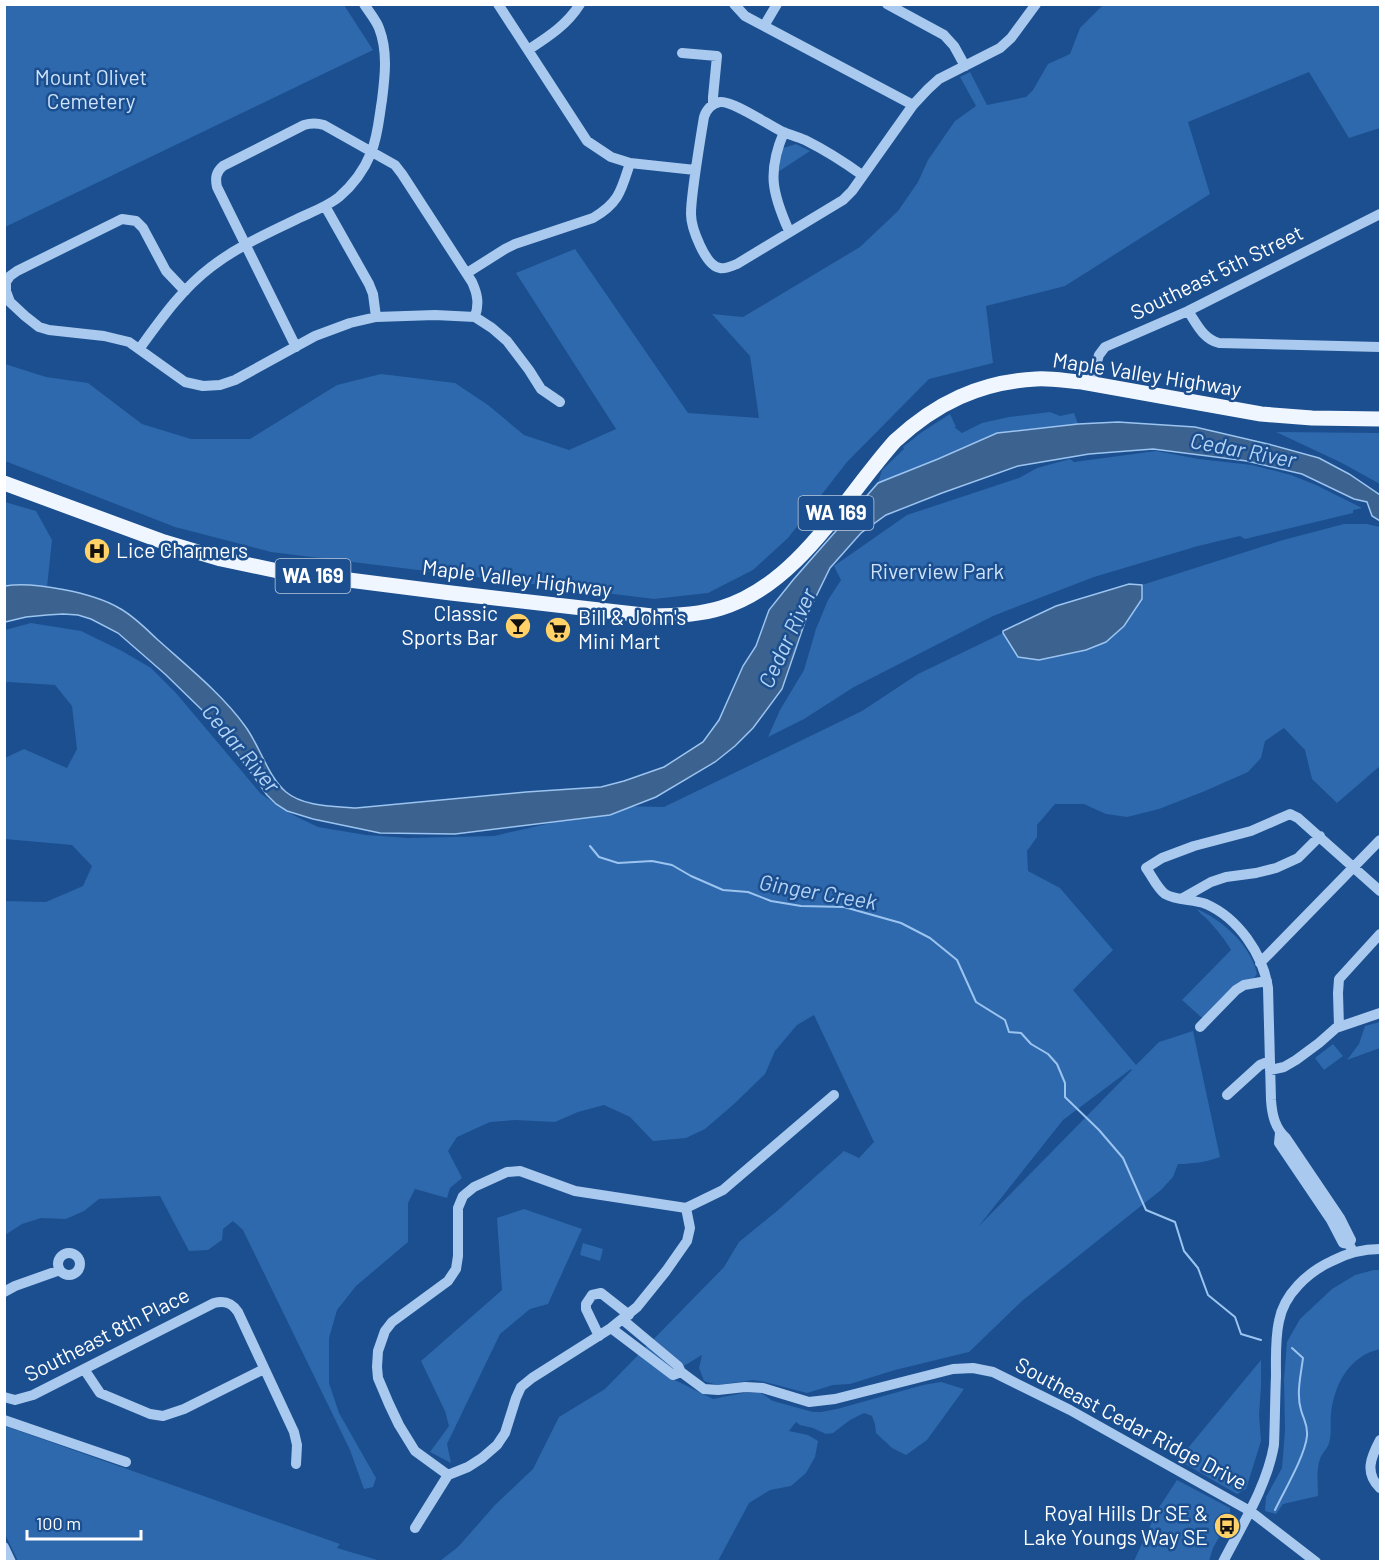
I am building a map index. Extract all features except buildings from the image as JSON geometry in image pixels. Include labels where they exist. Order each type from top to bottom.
[{"type":"main road","name":"Maple Valley Highway","points":[[4,483],[164,542],[221,559],[278,571],[652,616],[685,615],[723,608],[765,586],[800,557],[879,458],[910,427],[946,403],[997,384],[1024,380],[1054,380],[1090,384],[1261,414],[1312,418],[1380,419]]},
{"type":"street","points":[[140,348],[163,315],[212,266],[245,245],[325,206],[338,198],[359,176],[372,152],[377,133],[385,74],[379,27],[364,4]]},
{"type":"street","points":[[498,4],[587,141],[611,157],[630,163],[695,170]]},
{"type":"street","points":[[528,50],[563,26],[580,4]]},
{"type":"street","points":[[734,4],[745,16],[913,105]]},
{"type":"street","points":[[764,26],[777,4]]},
{"type":"street","points":[[887,4],[944,35],[954,46],[965,66]]},
{"type":"street","points":[[862,175],[805,140],[784,132],[732,104],[721,101],[706,109],[695,170],[691,214],[703,251],[710,264],[718,268],[727,268],[843,200],[852,191],[913,105],[928,88],[939,79],[1000,48],[1011,38],[1036,4]]},
{"type":"street","points":[[682,53],[717,56],[713,105]]},
{"type":"street","points":[[296,347],[217,187],[216,178],[217,171],[223,166],[310,123],[324,125],[394,165],[402,174],[467,273],[477,296],[478,307],[475,317]]},
{"type":"street","points":[[784,132],[777,147],[773,165],[773,183],[778,206],[789,231]]},
{"type":"street","points":[[467,273],[505,249],[593,218],[603,212],[612,205],[621,191],[630,163]]},
{"type":"street","points":[[325,206],[369,284],[373,294],[376,317]]},
{"type":"street","name":"Southeast 5th Street","points":[[1090,384],[1099,355],[1106,347],[1188,311],[1380,214]]},
{"type":"street","points":[[185,291],[166,271],[143,228],[136,221],[122,219],[17,271],[5,282],[8,304],[39,327],[118,338],[140,348],[185,382],[203,386],[220,385],[236,380],[315,336],[376,317],[435,315],[475,317],[507,341],[530,370],[541,389],[560,402]]},
{"type":"street","points":[[1188,311],[1204,334],[1212,341],[1220,343],[1380,347]]},
{"type":"street","points":[[1380,891],[1293,814],[1286,814],[1251,831],[1194,846],[1162,858],[1146,867],[1163,892],[1172,897],[1204,904],[1228,918],[1249,942],[1267,981],[1272,1113],[1280,1133],[1279,1143],[1331,1220],[1343,1243],[1351,1248],[1380,1249]]},
{"type":"street","points":[[1181,898],[1226,877],[1276,868],[1298,858],[1320,836]]},
{"type":"street","points":[[1260,963],[1380,840]]},
{"type":"street","points":[[1339,1027],[1338,979],[1380,934]]},
{"type":"street","points":[[1200,1027],[1236,990],[1244,985],[1267,981]]},
{"type":"street","points":[[1227,1095],[1260,1065],[1284,1066],[1296,1060],[1339,1027],[1380,1013]]},
{"type":"street","points":[[447,1475],[415,1451],[389,1404],[378,1378],[377,1367],[378,1351],[385,1331],[392,1322],[448,1281],[456,1269],[458,1208],[463,1196],[474,1187],[507,1172],[520,1171],[575,1191],[686,1209],[723,1190],[834,1095]]},
{"type":"street","points":[[415,1528],[447,1475],[468,1467],[497,1445],[505,1433],[521,1388],[532,1378],[626,1318],[637,1307],[687,1241],[690,1228],[686,1209]]},
{"type":"street","points":[[1222,1562],[1250,1511],[1271,1462],[1274,1445],[1276,1337],[1279,1318],[1291,1296],[1307,1276],[1351,1248]]},
{"type":"street","points":[[4,1292],[60,1270]]},
{"type":"street","name":"Southeast Cedar Ridge Drive","points":[[599,1336],[585,1304],[592,1295],[602,1293],[678,1366],[681,1372],[704,1389],[763,1388],[809,1402],[835,1399],[953,1369],[973,1368],[993,1372],[1070,1410],[1250,1511],[1316,1562]]},
{"type":"street","name":"Southeast 8th Place","points":[[4,1397],[15,1400],[24,1398],[221,1301],[233,1305],[238,1312],[264,1369]]},
{"type":"street","name":"Southeast Cedar Ridge Drive","points":[[611,1328],[673,1375],[681,1372]]},
{"type":"street","points":[[84,1369],[100,1393],[150,1414],[163,1416],[184,1409],[264,1369],[294,1432],[297,1445],[296,1464]]},
{"type":"street","points":[[4,1420],[126,1462]]},
{"type":"street","points":[[1380,1440],[1372,1454],[1371,1475],[1380,1488]]},
{"type":"street","points":[[4,1547],[11,1562]]},
{"type":"green space","points":[[1104,4],[1380,5],[1380,128],[1349,138],[1309,72],[1188,122],[1210,194],[1065,286],[986,306],[993,363],[929,379],[847,462],[788,538],[753,570],[708,593],[654,599],[271,552],[175,527],[5,461],[5,364],[46,377],[88,383],[142,424],[191,439],[250,439],[337,385],[381,374],[455,383],[488,405],[524,435],[569,450],[616,429],[516,273],[575,249],[688,413],[759,418],[750,356],[712,314],[743,317],[860,247],[898,211],[918,182],[928,160],[955,121],[976,106],[960,77],[970,72],[987,105],[1026,97],[1033,90],[1048,64],[1070,54],[1080,28]]},
{"type":"green space","name":"Mount Olivet Cemetery","points":[[4,5],[344,5],[373,50],[5,227]]},
{"type":"green space","points":[[796,144],[810,151],[778,172],[783,148]]},
{"type":"green space","points":[[1050,412],[1060,416],[1074,413],[1078,424],[997,433],[878,483],[882,470],[904,449],[903,447],[950,414],[956,427],[954,427],[962,433],[982,423]]},
{"type":"green space","points":[[1276,432],[1380,433],[1380,484],[1340,462]]},
{"type":"green space","name":"Riverview Park","points":[[1156,451],[1252,465],[1291,475],[1362,508],[1353,510],[1353,513],[1245,539],[1240,536],[1198,546],[1094,577],[993,616],[854,687],[804,719],[768,737],[780,710],[804,670],[816,629],[828,600],[841,580],[834,566],[907,515],[1019,478],[1037,468],[1070,459],[1074,462]]},
{"type":"green space","points":[[5,502],[36,511],[52,540],[47,587],[14,584],[5,586]]},
{"type":"green space","points":[[1344,524],[1367,524],[1380,527],[1380,766],[1337,803],[1312,779],[1305,750],[1284,728],[1265,741],[1261,758],[1248,772],[1159,809],[1127,817],[1106,814],[1084,804],[1055,804],[1037,825],[1037,837],[1027,851],[1028,871],[1060,888],[1113,950],[1073,990],[1136,1065],[1159,1042],[1193,1031],[1220,1157],[1178,1164],[1173,1177],[1161,1190],[1022,1301],[969,1352],[895,1370],[850,1384],[833,1385],[807,1393],[753,1380],[717,1385],[704,1381],[699,1368],[702,1355],[667,1376],[713,1399],[743,1393],[761,1393],[773,1401],[813,1412],[837,1409],[941,1382],[964,1389],[927,1440],[906,1455],[892,1448],[876,1433],[872,1416],[864,1413],[833,1433],[826,1434],[796,1422],[789,1431],[808,1435],[818,1441],[815,1457],[806,1473],[791,1486],[770,1490],[749,1503],[718,1561],[440,1561],[458,1547],[495,1505],[533,1469],[559,1417],[605,1389],[724,1267],[739,1242],[844,1151],[859,1158],[874,1142],[814,1015],[797,1025],[775,1051],[765,1074],[734,1104],[705,1129],[686,1138],[653,1141],[630,1117],[604,1105],[578,1112],[555,1122],[515,1120],[490,1122],[457,1137],[448,1151],[462,1178],[450,1188],[447,1198],[415,1189],[408,1203],[408,1242],[356,1286],[337,1310],[329,1338],[329,1383],[339,1413],[376,1478],[373,1487],[364,1489],[350,1450],[243,1230],[233,1221],[223,1229],[222,1240],[208,1250],[189,1251],[160,1196],[99,1199],[84,1211],[66,1219],[41,1218],[22,1224],[5,1235],[5,901],[46,902],[83,886],[92,866],[72,845],[5,839],[5,758],[24,749],[67,768],[77,749],[72,706],[55,685],[5,683],[5,630],[31,623],[81,631],[151,668],[176,693],[261,794],[289,813],[318,827],[366,835],[408,838],[494,836],[618,806],[664,807],[862,711],[918,674],[1003,633],[1019,657],[1039,660],[1142,599],[1142,585],[1283,540]],"holes":[[[1132,1070],[978,1227],[1063,1120]]]},
{"type":"green space","points":[[1197,909],[1216,920],[1234,935],[1249,953],[1257,974],[1204,1017],[1201,1017],[1182,1000],[1231,950],[1217,930]]},
{"type":"green space","points":[[1380,1022],[1380,1048],[1347,1060],[1359,1044],[1365,1026]]},
{"type":"green space","points":[[1333,1044],[1343,1056],[1324,1070],[1315,1058]]},
{"type":"green space","points":[[524,1209],[582,1229],[548,1304],[530,1309],[500,1334],[447,1444],[451,1463],[430,1452],[449,1426],[445,1411],[421,1361],[502,1290],[497,1218]]},
{"type":"green space","points":[[583,1243],[603,1249],[600,1261],[580,1255]]},
{"type":"green space","points":[[1380,1270],[1380,1349],[1360,1358],[1345,1373],[1340,1383],[1331,1414],[1330,1440],[1319,1464],[1318,1496],[1283,1504],[1276,1514],[1265,1511],[1266,1497],[1282,1468],[1287,1342],[1300,1319],[1332,1289],[1355,1275]]},
{"type":"green space","points":[[1261,1360],[1259,1415],[1261,1441],[1246,1489],[1237,1494],[1178,1460]]},
{"type":"green space","points":[[5,1426],[340,1544],[337,1548],[381,1561],[18,1561],[5,1534]]},
{"type":"green space","points":[[1177,1480],[1230,1508],[1230,1518],[1213,1548],[1209,1561],[1134,1561],[1158,1509]]},
{"type":"water","name":"Cedar River","points":[[1118,422],[1195,427],[1319,458],[1349,474],[1380,495],[1380,521],[1372,516],[1367,502],[1354,499],[1302,474],[1247,461],[1153,449],[1089,454],[1018,466],[942,493],[886,515],[861,533],[830,568],[808,613],[782,689],[753,728],[735,746],[715,762],[656,797],[610,815],[455,834],[380,833],[287,811],[267,795],[226,738],[202,710],[118,633],[78,615],[26,617],[5,622],[5,586],[31,585],[79,593],[124,611],[140,623],[226,703],[250,734],[280,786],[301,801],[356,808],[601,787],[664,767],[703,742],[719,720],[743,666],[756,646],[769,610],[878,483],[997,433]]},
{"type":"water","points":[[1129,584],[1142,585],[1142,599],[1124,626],[1106,642],[1086,650],[1039,660],[1018,657],[1003,633],[1056,606]]},
{"type":"waterway","name":"Ginger Creek","points":[[590,846],[599,857],[618,863],[652,861],[672,865],[723,890],[748,892],[771,901],[801,906],[844,907],[901,923],[930,938],[957,960],[976,1002],[1005,1020],[1009,1032],[1021,1033],[1031,1044],[1048,1054],[1057,1064],[1065,1083],[1065,1097],[1099,1130],[1123,1158],[1146,1210],[1175,1222],[1184,1251],[1198,1268],[1208,1295],[1235,1317],[1241,1334],[1261,1340]]},
{"type":"waterway","name":"Ginger Creek","points":[[1275,1510],[1298,1463],[1307,1436],[1299,1397],[1303,1358],[1292,1348]]},
{"type":"place","name":"Lice Charmers","points":[[97,551]]},
{"type":"place","name":"Classic Sports Bar","points":[[518,626]]},
{"type":"place","name":"Bill & John's Mini Mart","points":[[558,630]]},
{"type":"place","name":"Royal Hills Dr SE & Lake Youngs Way SE","points":[[1227,1526]]}]
